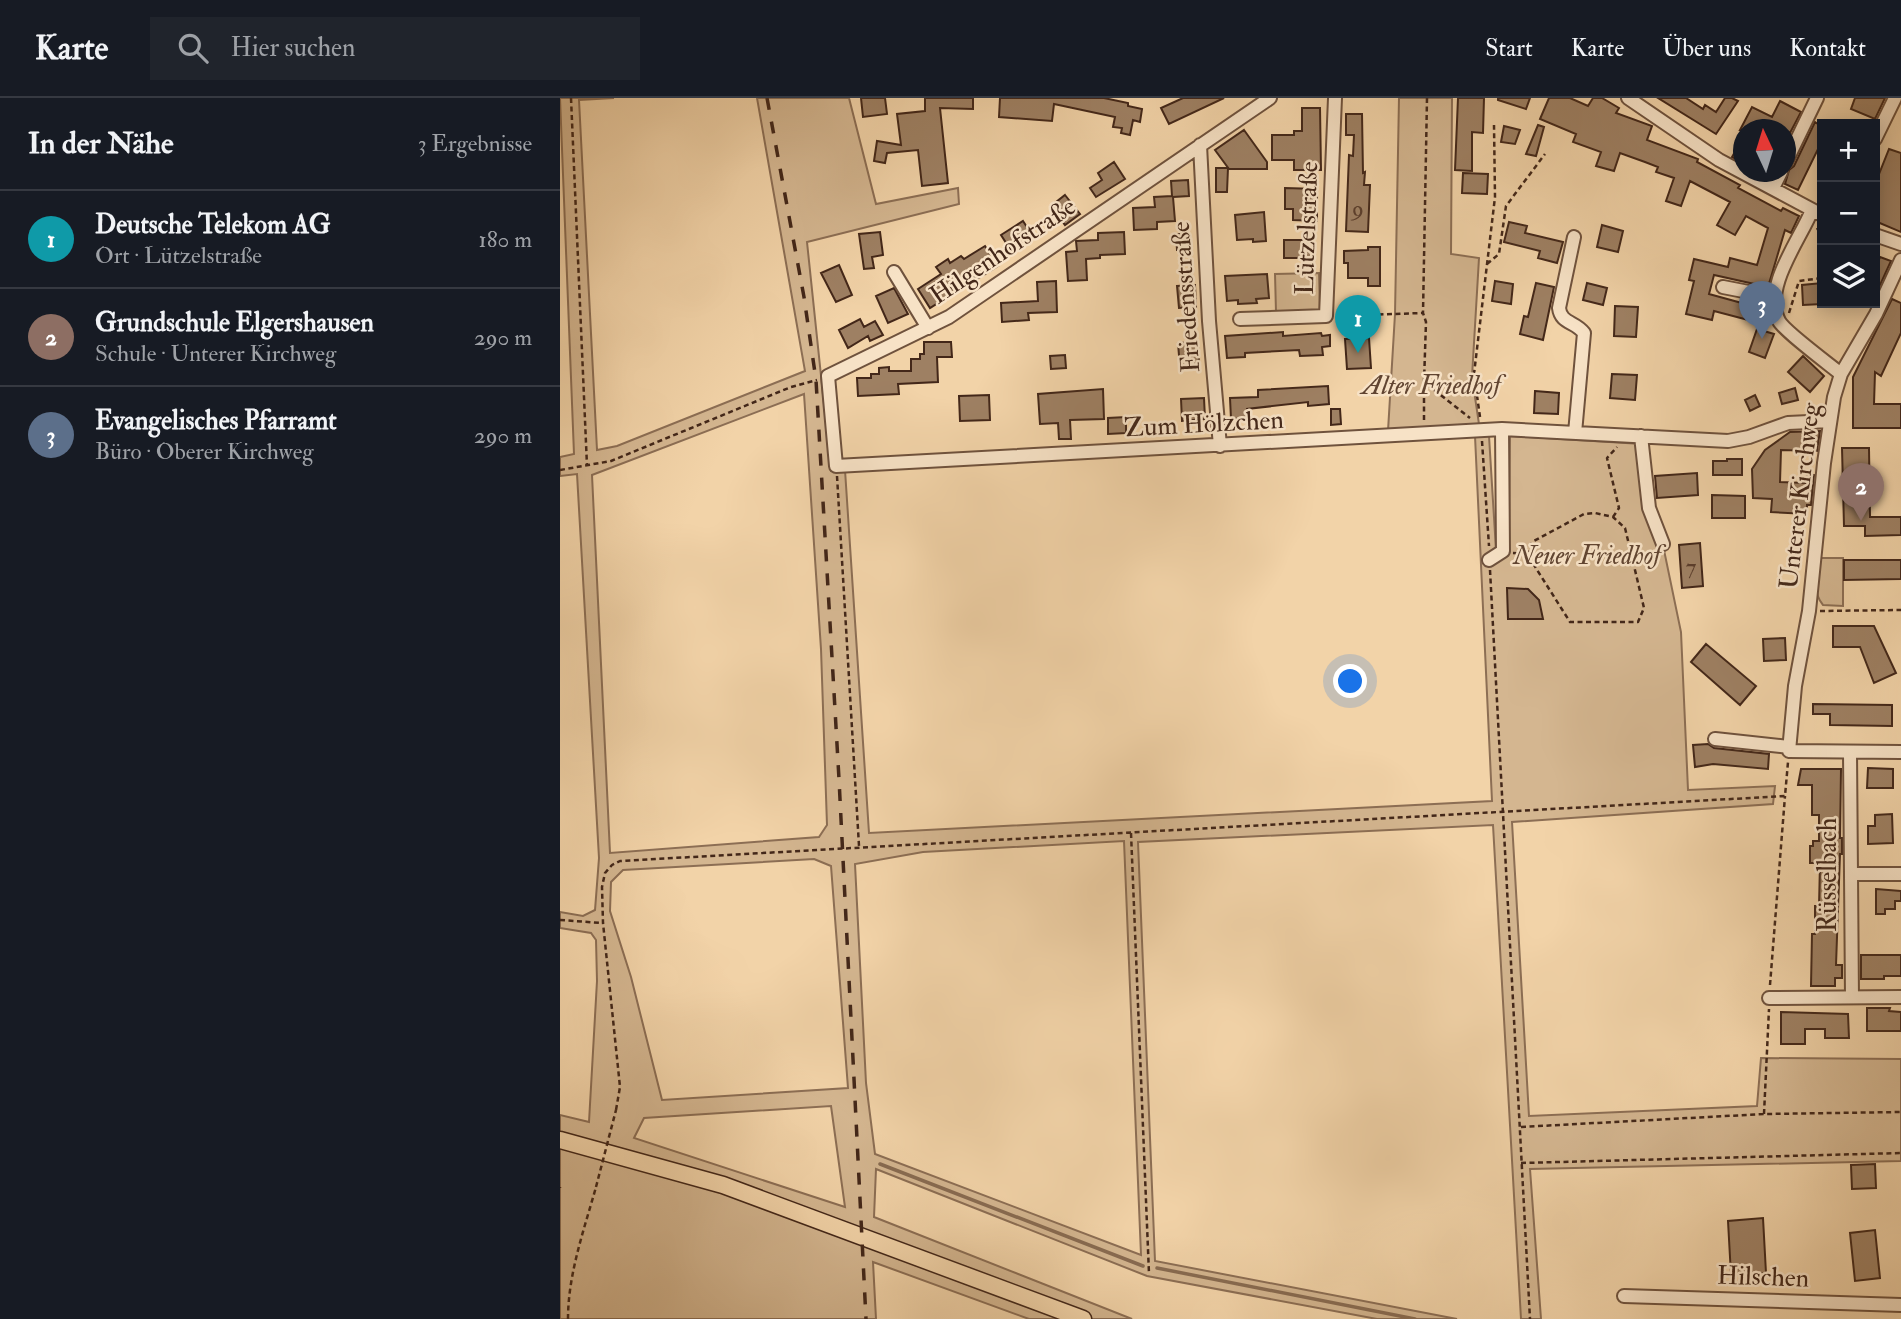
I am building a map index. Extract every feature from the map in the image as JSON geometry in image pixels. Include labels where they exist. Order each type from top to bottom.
[{"type":"main road","points":[[560,1140],[723,1185],[1083,1319]]},
{"type":"street","name":"Hilgenhofstraße","points":[[828,376],[949,317],[1270,98]]},
{"type":"street","name":"Lützelstraße","points":[[1240,320],[1326,316],[1335,98]]},
{"type":"street","points":[[1628,98],[1719,160],[1817,212],[1786,261],[1774,297],[1779,322],[1841,374]]},
{"type":"street","points":[[1796,141],[1817,98]]},
{"type":"street","points":[[1880,129],[1895,98]]},
{"type":"street","name":"Friedensstraße","points":[[1200,145],[1209,321],[1220,446]]},
{"type":"street","points":[[1773,188],[1776,182]]},
{"type":"street","points":[[1880,236],[1901,244]]},
{"type":"street","points":[[1574,237],[1559,307],[1564,321],[1580,327],[1584,333],[1575,433]]},
{"type":"street","name":"Unterer Kirchweg","points":[[1789,749],[1795,686],[1809,611],[1830,421],[1841,374],[1876,314],[1901,260]]},
{"type":"street","points":[[894,272],[928,328]]},
{"type":"street","points":[[1723,287],[1774,297]]},
{"type":"street","points":[[828,376],[836,466]]},
{"type":"street","name":"Zum Hölzchen","points":[[836,466],[1502,429],[1728,440],[1749,437],[1787,423],[1830,421]]},
{"type":"street","points":[[1489,560],[1503,551],[1502,429]]},
{"type":"street","points":[[1640,436],[1648,508],[1663,544]]},
{"type":"street","points":[[1714,739],[1789,749],[1901,752]]},
{"type":"street","name":"Rüsselbach","points":[[1850,752],[1852,997]]},
{"type":"street","points":[[1851,874],[1901,874]]},
{"type":"street","points":[[1769,998],[1901,997]]},
{"type":"street","name":"Hilschen","points":[[1624,1296],[1901,1305]]},
{"type":"path","points":[[571,98],[587,466]]},
{"type":"path","points":[[1424,421],[1427,98]]},
{"type":"path","points":[[1494,125],[1495,197],[1474,374],[1481,431],[1489,560],[1531,1319]]},
{"type":"path","points":[[1487,264],[1499,254],[1506,206],[1545,154]]},
{"type":"path","points":[[1779,322],[1788,315],[1793,305],[1799,281],[1817,279]]},
{"type":"path","points":[[1326,316],[1423,313]]},
{"type":"path","points":[[560,470],[611,461],[791,387],[828,376]]},
{"type":"path","points":[[1424,382],[1473,421],[1481,431]]},
{"type":"path","points":[[1613,517],[1619,508],[1607,458],[1624,435]]},
{"type":"path","points":[[836,466],[859,846]]},
{"type":"path","points":[[1595,513],[1613,517],[1625,528],[1644,608],[1638,622],[1570,622],[1527,554],[1532,542],[1584,514],[1595,513]]},
{"type":"path","points":[[1503,551],[1527,554]]},
{"type":"path","points":[[1809,611],[1901,610]]},
{"type":"path","points":[[1764,1114],[1769,998],[1789,749]]},
{"type":"path","points":[[568,1319],[572,1278],[617,1110],[620,1087],[603,923],[602,887],[605,873],[612,865],[620,862],[859,846],[1786,796]]},
{"type":"path","points":[[1131,833],[1149,1273]]},
{"type":"path","points":[[560,920],[603,923]]},
{"type":"path","points":[[1521,1127],[1764,1114],[1901,1112]]},
{"type":"path","points":[[1521,1163],[1901,1153]]},
{"type":"green space","name":"Neuer Friedhof","points":[[560,98],[614,98],[579,100],[597,450],[617,446],[805,371],[757,98],[849,98],[876,204],[958,188],[959,204],[807,242],[831,471],[845,470],[869,833],[1492,801],[1475,436],[1489,436],[1496,550],[1509,553],[1510,436],[1642,444],[1681,632],[1688,790],[1775,786],[1773,804],[1512,822],[1529,1116],[1757,1106],[1761,1058],[1901,1059],[1901,1161],[1530,1169],[1541,1319],[1521,1319],[1493,825],[1138,842],[1155,1261],[1457,1319],[1377,1319],[1147,1276],[876,1169],[874,1217],[1132,1319],[1029,1319],[873,1262],[876,1319],[560,1319],[560,1115],[589,1122],[597,981],[596,940],[591,933],[560,928],[560,912],[583,916],[595,910],[599,858],[577,474],[560,476],[560,457],[574,454]],"holes":[[[804,394],[821,649],[827,825],[819,837],[610,853],[592,475]],[[1124,841],[1141,1255],[875,1154],[866,1083],[855,864],[923,852]],[[814,859],[831,866],[848,1088],[662,1100],[631,977],[610,911],[611,882],[623,870]],[[831,1106],[845,1207],[634,1138],[644,1118]]]},
{"type":"green space","name":"Alter Friedhof","points":[[1399,98],[1452,98],[1451,254],[1479,258],[1472,377],[1479,424],[1388,431],[1395,314]]},
{"type":"green space","points":[[1319,273],[1320,311],[1276,312],[1275,274]]},
{"type":"green space","points":[[1821,558],[1843,558],[1843,606],[1823,605],[1819,600],[1816,582]]},
{"type":"building","points":[[861,98],[885,98],[887,114],[863,117]]},
{"type":"building","points":[[925,98],[973,98],[973,109],[940,108],[948,183],[922,186],[918,150],[887,153],[885,163],[874,161],[877,141],[901,145],[897,114],[925,111]]},
{"type":"building","points":[[1000,98],[1104,98],[1142,109],[1140,122],[1133,120],[1130,135],[1121,133],[1122,128],[1113,127],[1115,117],[1054,104],[1052,121],[999,117]]},
{"type":"building","points":[[1183,98],[1224,98],[1169,124],[1161,108]]},
{"type":"building","points":[[1458,98],[1484,98],[1483,133],[1472,132],[1472,171],[1455,170]]},
{"type":"building","points":[[1498,98],[1530,98],[1526,109]]},
{"type":"building","points":[[1549,98],[1570,98],[1588,106],[1593,98],[1602,98],[1619,108],[1616,113],[1652,126],[1647,140],[1698,159],[1697,162],[1740,185],[1738,188],[1781,211],[1783,208],[1799,216],[1791,233],[1785,230],[1768,287],[1714,275],[1709,294],[1760,308],[1756,322],[1714,311],[1712,320],[1686,314],[1694,281],[1689,280],[1694,259],[1728,267],[1730,258],[1757,265],[1768,228],[1746,216],[1735,235],[1717,225],[1730,202],[1690,181],[1681,206],[1666,201],[1674,178],[1656,172],[1658,167],[1620,153],[1614,171],[1596,166],[1601,152],[1573,142],[1576,134],[1540,119]]},
{"type":"building","points":[[1658,98],[1686,98],[1703,109],[1705,105],[1716,112],[1725,98],[1738,101],[1716,134]]},
{"type":"building","points":[[1855,98],[1885,98],[1875,119],[1851,109]]},
{"type":"building","points":[[1780,101],[1801,112],[1796,122],[1796,119],[1746,119],[1752,107],[1772,117]]},
{"type":"building","points":[[1302,108],[1320,108],[1321,170],[1294,170],[1294,160],[1272,160],[1272,135],[1294,135],[1294,131],[1302,131]]},
{"type":"building","points":[[1346,114],[1362,114],[1364,185],[1370,185],[1368,232],[1346,231],[1349,155],[1353,156],[1354,135],[1346,135]]},
{"type":"building","points":[[1815,122],[1817,151],[1798,190],[1785,184],[1796,182],[1796,162]]},
{"type":"building","points":[[1538,125],[1544,127],[1536,156],[1526,154]]},
{"type":"building","points":[[1504,126],[1520,130],[1515,144],[1501,142]]},
{"type":"building","points":[[1244,130],[1267,162],[1267,169],[1229,169],[1215,150]]},
{"type":"building","points":[[1889,149],[1901,153],[1901,232],[1880,223],[1880,172]]},
{"type":"building","points":[[1114,162],[1125,179],[1096,197],[1090,188],[1102,180],[1098,173]]},
{"type":"building","points":[[1216,168],[1228,168],[1227,192],[1216,192]]},
{"type":"building","points":[[1463,173],[1488,174],[1487,194],[1462,193]]},
{"type":"building","points":[[1188,180],[1189,196],[1173,197],[1175,221],[1157,222],[1157,229],[1134,230],[1133,208],[1155,207],[1154,197],[1172,196],[1171,181]]},
{"type":"building","points":[[1285,188],[1317,189],[1317,221],[1293,220],[1293,209],[1285,209]]},
{"type":"building","points":[[1065,195],[1080,214],[1065,225],[1051,206]]},
{"type":"building","points":[[1264,212],[1266,241],[1237,240],[1235,215]]},
{"type":"building","points":[[1023,221],[1034,238],[1012,252],[1001,235]]},
{"type":"building","points":[[1509,222],[1527,226],[1525,233],[1563,242],[1557,263],[1538,258],[1540,251],[1504,242]]},
{"type":"building","points":[[1602,225],[1623,231],[1618,252],[1597,247]]},
{"type":"building","points":[[880,232],[883,255],[872,257],[874,268],[864,269],[859,234]]},
{"type":"building","points":[[1124,232],[1125,254],[1100,255],[1100,258],[1086,259],[1087,280],[1068,281],[1066,252],[1077,251],[1076,241],[1098,240],[1098,233]]},
{"type":"building","points":[[1176,234],[1190,234],[1191,250],[1177,250]]},
{"type":"building","points":[[1284,240],[1314,240],[1314,258],[1284,258]]},
{"type":"building","points":[[985,246],[998,266],[976,280],[970,271],[949,284],[955,292],[930,308],[918,289],[941,274],[936,267],[948,259],[950,263],[961,256],[964,259]]},
{"type":"building","points":[[1368,247],[1380,247],[1380,286],[1368,286],[1368,278],[1348,278],[1348,263],[1344,263],[1344,251],[1368,250]]},
{"type":"building","points":[[1880,257],[1891,261],[1880,285]]},
{"type":"building","points":[[839,265],[852,295],[836,302],[821,273]]},
{"type":"building","points":[[1267,274],[1269,298],[1256,299],[1257,303],[1238,304],[1238,300],[1227,301],[1225,276]]},
{"type":"building","points":[[1056,281],[1057,312],[1028,313],[1029,320],[1002,322],[1001,303],[1038,301],[1037,282]]},
{"type":"building","points":[[1495,281],[1513,284],[1511,304],[1492,301]]},
{"type":"building","points":[[1536,283],[1554,287],[1543,340],[1520,334],[1524,316],[1528,317]]},
{"type":"building","points":[[1587,283],[1607,288],[1603,305],[1583,300]]},
{"type":"building","points":[[1817,284],[1817,304],[1803,305],[1802,285]]},
{"type":"building","points":[[1195,285],[1196,307],[1179,308],[1177,286]]},
{"type":"building","points":[[894,288],[908,314],[888,323],[876,296]]},
{"type":"building","points":[[1892,299],[1901,303],[1901,333],[1881,376],[1875,372],[1874,404],[1901,404],[1901,428],[1853,428],[1853,377]]},
{"type":"building","points":[[1615,306],[1638,307],[1636,337],[1614,336]]},
{"type":"building","points":[[860,319],[864,327],[875,321],[883,335],[870,341],[868,336],[848,348],[839,330]]},
{"type":"building","points":[[1757,329],[1774,334],[1765,358],[1749,352]]},
{"type":"building","points":[[1283,332],[1283,336],[1321,333],[1322,336],[1330,335],[1330,346],[1322,347],[1323,355],[1300,356],[1299,350],[1245,353],[1245,357],[1227,358],[1225,336]]},
{"type":"building","points":[[1369,338],[1371,368],[1347,369],[1345,339]]},
{"type":"building","points":[[924,342],[951,342],[952,357],[937,357],[938,382],[898,384],[899,394],[858,396],[857,378],[871,378],[871,374],[879,374],[879,368],[911,371],[911,359],[920,359],[920,354],[924,354]]},
{"type":"building","points":[[1198,342],[1199,366],[1180,368],[1178,343]]},
{"type":"building","points":[[1065,355],[1066,368],[1051,369],[1050,356]]},
{"type":"building","points":[[1803,356],[1824,376],[1810,392],[1788,372]]},
{"type":"building","points":[[1612,374],[1637,375],[1635,400],[1610,398]]},
{"type":"building","points":[[1328,386],[1329,404],[1308,406],[1308,402],[1247,409],[1248,418],[1231,419],[1230,398],[1258,397],[1258,390]]},
{"type":"building","points":[[1795,388],[1798,400],[1782,404],[1779,393]]},
{"type":"building","points":[[1103,389],[1104,419],[1070,420],[1071,439],[1059,439],[1058,423],[1040,424],[1038,394]]},
{"type":"building","points":[[1535,391],[1559,393],[1558,414],[1534,413]]},
{"type":"building","points":[[989,395],[990,420],[960,421],[959,396]]},
{"type":"building","points":[[1755,395],[1760,406],[1750,411],[1745,400]]},
{"type":"building","points":[[1204,398],[1205,419],[1182,421],[1181,399]]},
{"type":"building","points":[[1331,409],[1340,409],[1341,424],[1331,425]]},
{"type":"building","points":[[1126,417],[1126,433],[1108,434],[1108,418]]},
{"type":"building","points":[[1820,431],[1817,451],[1781,450],[1780,482],[1806,483],[1807,474],[1814,475],[1811,505],[1807,505],[1807,514],[1771,512],[1772,499],[1753,498],[1752,469],[1765,450],[1790,432]]},
{"type":"building","points":[[1842,448],[1869,448],[1870,517],[1901,517],[1901,535],[1865,536],[1865,526],[1844,526]]},
{"type":"building","points":[[1742,459],[1742,475],[1713,475],[1713,461]]},
{"type":"building","points":[[1697,473],[1698,495],[1657,498],[1655,476]]},
{"type":"building","points":[[1712,495],[1745,496],[1745,518],[1712,518]]},
{"type":"building","points":[[1700,543],[1703,586],[1682,588],[1679,545]]},
{"type":"building","points":[[1844,560],[1901,560],[1901,579],[1844,580]]},
{"type":"building","points":[[1507,588],[1528,589],[1539,600],[1543,619],[1508,619]]},
{"type":"building","points":[[1833,626],[1874,626],[1896,673],[1874,683],[1860,647],[1833,647]]},
{"type":"building","points":[[1785,638],[1786,660],[1764,661],[1763,639]]},
{"type":"building","points":[[1706,644],[1756,686],[1740,705],[1691,662]]},
{"type":"building","points":[[1813,704],[1892,705],[1892,726],[1830,725],[1830,714],[1813,714]]},
{"type":"building","points":[[1708,744],[1714,748],[1769,754],[1768,769],[1713,764],[1695,767],[1693,745]]},
{"type":"building","points":[[1868,768],[1893,769],[1893,788],[1867,788]]},
{"type":"building","points":[[1801,769],[1841,769],[1842,854],[1836,965],[1842,965],[1842,978],[1835,978],[1835,986],[1811,986],[1812,934],[1815,934],[1815,906],[1819,906],[1820,863],[1810,863],[1810,846],[1813,846],[1813,841],[1819,841],[1819,815],[1812,815],[1812,785],[1798,785]]},
{"type":"building","points":[[1892,814],[1893,843],[1868,844],[1868,826],[1875,826],[1875,815]]},
{"type":"building","points":[[1876,889],[1901,891],[1901,901],[1895,901],[1895,909],[1885,909],[1885,914],[1876,914]]},
{"type":"building","points":[[1861,955],[1901,955],[1901,976],[1861,979]]},
{"type":"building","points":[[1867,1008],[1890,1008],[1889,1011],[1901,1012],[1901,1031],[1867,1031]]},
{"type":"building","points":[[1781,1012],[1848,1014],[1849,1038],[1825,1038],[1825,1029],[1805,1029],[1805,1044],[1781,1044]]},
{"type":"building","points":[[1875,1164],[1876,1188],[1852,1189],[1851,1165]]},
{"type":"building","points":[[1763,1218],[1766,1273],[1731,1275],[1728,1221]]},
{"type":"building","points":[[1875,1230],[1880,1278],[1855,1281],[1850,1233]]},
{"type":"waterway","points":[[880,1164],[1143,1266]]},
{"type":"waterway","points":[[1157,1268],[1415,1319]]},
{"type":"railway","points":[[767,98],[804,297],[816,380],[866,1319]]},
{"type":"place","name":"Evangelisches Pfarramt","points":[[1762,339]]},
{"type":"place","name":"Deutsche Telekom AG","points":[[1358,353]]},
{"type":"place","name":"Grundschule Elgershausen","points":[[1861,521]]}]
